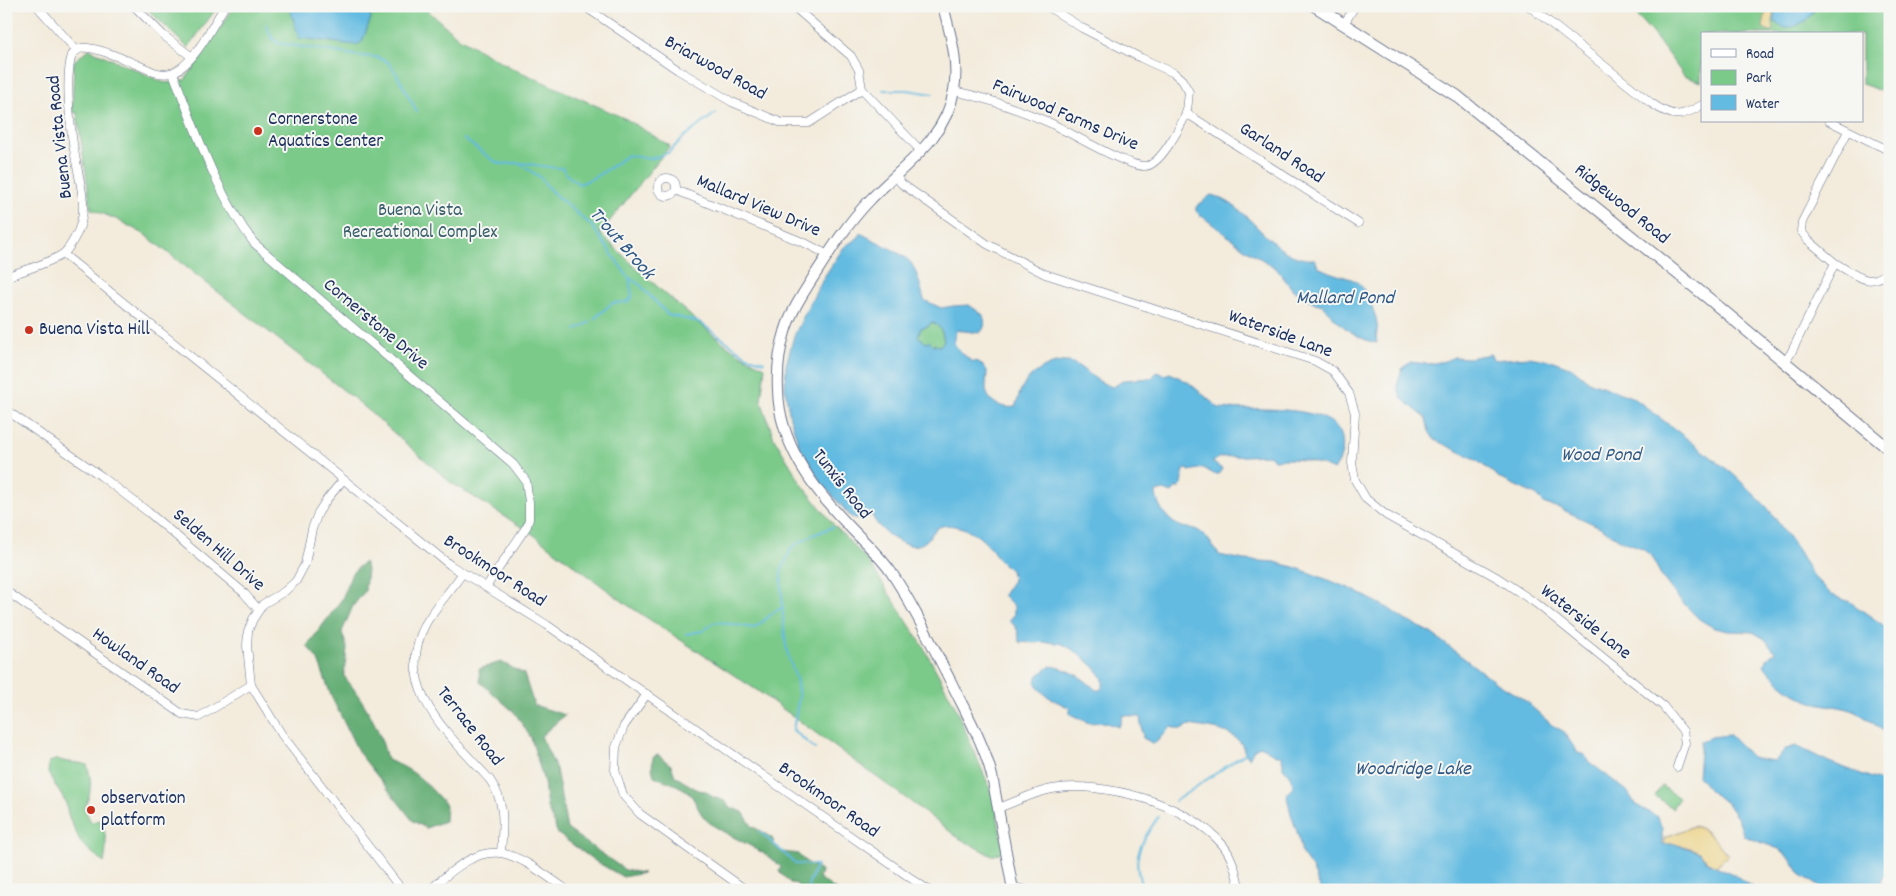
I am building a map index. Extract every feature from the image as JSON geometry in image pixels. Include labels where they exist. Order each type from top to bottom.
[{"type":"main road","name":"Ridgewood Road","points":[[1315,6],[1457,96],[1785,362],[1890,450]]},
{"type":"street","points":[[37,6],[76,50]]},
{"type":"street","points":[[134,6],[163,34],[192,57]]},
{"type":"street","points":[[173,73],[184,66],[192,57],[225,6]]},
{"type":"street","name":"Briarwood Road","points":[[584,6],[732,102],[782,123],[809,123],[862,90]]},
{"type":"street","points":[[793,6],[851,56],[859,70],[862,90],[921,151]]},
{"type":"street","name":"Tunxis Road","points":[[943,6],[956,67],[954,91],[942,124],[921,151],[857,215],[828,255],[798,302],[785,332],[779,359],[778,394],[783,423],[791,446],[814,485],[834,510],[885,564],[915,613],[983,748],[989,764],[1013,888]]},
{"type":"street","name":"Fairwood Farms Drive","points":[[954,91],[1034,117],[1130,163],[1145,166],[1153,163],[1161,156],[1186,112],[1189,92],[1182,80],[1174,73],[1082,28],[1047,6]]},
{"type":"street","points":[[1344,24],[1355,6]]},
{"type":"street","points":[[1528,6],[1651,104],[1664,112],[1678,115],[1688,114],[1701,106]]},
{"type":"street","name":"Buena Vista Road","points":[[63,254],[80,228],[84,211],[74,143],[70,98],[70,61],[76,50],[82,48],[99,50],[154,72],[163,74],[173,73]]},
{"type":"street","name":"Cornerstone Drive","points":[[173,73],[224,197],[238,223],[254,243],[513,464],[523,475],[529,495],[529,519],[486,587]]},
{"type":"street","name":"Garland Road","points":[[1186,112],[1358,223]]},
{"type":"street","points":[[1832,122],[1890,151]]},
{"type":"street","points":[[1848,131],[1802,222],[1801,231],[1808,240],[1835,263],[1862,279],[1871,281],[1878,279],[1890,268]]},
{"type":"street","name":"Waterside Lane","points":[[895,176],[902,184],[987,244],[1045,274],[1315,361],[1333,371],[1350,393],[1355,413],[1352,464],[1355,480],[1366,499],[1386,515],[1498,578],[1537,604],[1663,706],[1683,731],[1685,743],[1677,767]]},
{"type":"street","name":"Mallard View Drive","points":[[676,190],[807,244],[828,255]]},
{"type":"street","points":[[6,277],[63,254]]},
{"type":"street","name":"Brookmoor Road","points":[[63,254],[462,574],[547,625],[928,890]]},
{"type":"street","points":[[1785,362],[1792,353],[1835,263]]},
{"type":"street","name":"Selden Hill Drive","points":[[6,410],[101,476],[148,512],[243,592],[258,609],[250,625],[247,641],[251,685],[282,735],[402,890]]},
{"type":"street","points":[[258,609],[296,581],[305,564],[312,529],[318,513],[343,480]]},
{"type":"street","name":"Terrace Road","points":[[462,574],[431,615],[423,630],[417,648],[416,672],[420,690],[428,708],[490,780],[497,792],[503,811],[501,852]]},
{"type":"street","name":"Howland Road","points":[[6,591],[182,714],[199,717],[251,685]]},
{"type":"street","points":[[647,694],[624,726],[616,746],[615,770],[623,795],[631,806],[645,818],[746,890]]},
{"type":"street","points":[[998,808],[1040,792],[1071,787],[1119,792],[1149,799],[1183,814],[1206,829],[1221,843],[1233,864],[1240,890]]},
{"type":"street","points":[[430,890],[453,869],[467,860],[484,854],[501,852],[524,861],[567,890]]},
{"type":"street","points":[[1013,888],[1026,890]]},
{"type":"green space","points":[[144,6],[218,6],[188,48]]},
{"type":"green space","name":"Buena Vista Recreational Complex","points":[[235,6],[428,6],[427,10],[459,38],[512,68],[626,119],[670,146],[600,233],[652,282],[712,334],[743,356],[765,367],[761,400],[774,438],[801,483],[834,525],[868,561],[923,646],[954,704],[994,798],[1004,851],[992,856],[957,837],[758,691],[626,604],[534,535],[450,482],[361,404],[144,234],[116,219],[91,209],[77,113],[72,112],[74,61],[89,49],[165,83],[185,80]]},
{"type":"green space","points":[[1628,6],[1890,6],[1890,94],[1864,85],[1864,32],[1701,32],[1701,82],[1684,76],[1653,34]]},
{"type":"green space","points":[[931,322],[937,325],[942,332],[944,342],[940,346],[926,343],[918,336],[921,328]]},
{"type":"green space","points":[[364,562],[367,569],[365,591],[353,606],[342,632],[347,648],[344,676],[358,695],[376,726],[387,760],[413,772],[446,805],[445,821],[426,828],[413,821],[359,753],[332,698],[318,660],[307,646],[342,599],[352,573]]},
{"type":"green space","points":[[501,662],[524,674],[534,705],[565,715],[541,736],[556,769],[567,829],[625,870],[643,873],[623,877],[595,861],[558,834],[547,807],[544,782],[531,738],[515,713],[480,682],[479,669]]},
{"type":"green space","points":[[658,755],[671,765],[675,776],[698,790],[706,791],[713,797],[725,801],[730,807],[743,812],[752,826],[772,838],[775,845],[783,852],[798,854],[821,871],[819,878],[836,890],[799,890],[797,884],[790,883],[779,872],[781,867],[773,860],[711,824],[703,816],[686,790],[654,776],[652,768],[653,757]]},
{"type":"green space","points":[[58,759],[87,765],[90,786],[89,797],[84,808],[91,822],[101,820],[106,841],[104,863],[81,843],[68,815],[66,803],[48,773],[49,762]]},
{"type":"green space","points":[[1662,786],[1679,798],[1672,808],[1655,796]]},
{"type":"sand","points":[[1766,9],[1773,11],[1773,30],[1770,31],[1763,28]]},
{"type":"sand","points":[[1693,826],[1709,834],[1728,855],[1715,867],[1700,853],[1688,847],[1664,845],[1664,838]]},
{"type":"water","points":[[289,6],[365,6],[371,18],[362,42],[356,45],[299,38]]},
{"type":"water","points":[[1775,6],[1815,7],[1811,15],[1803,22],[1785,28],[1775,22]]},
{"type":"water","name":"Mallard Pond","points":[[1211,195],[1225,200],[1238,209],[1286,252],[1300,258],[1315,259],[1318,267],[1356,281],[1363,288],[1375,315],[1377,343],[1354,334],[1334,318],[1323,305],[1315,303],[1293,290],[1276,268],[1245,249],[1199,214],[1196,211],[1196,207]]},
{"type":"water","name":"Woodridge Lake","points":[[860,233],[908,259],[916,272],[924,300],[941,308],[969,305],[983,315],[984,324],[980,333],[957,330],[954,340],[959,351],[971,361],[979,362],[987,370],[987,392],[989,397],[1000,406],[1015,407],[1020,391],[1027,380],[1040,370],[1055,363],[1070,362],[1113,387],[1124,380],[1152,378],[1157,372],[1164,375],[1170,373],[1188,382],[1219,408],[1288,410],[1324,418],[1336,426],[1342,438],[1343,447],[1340,459],[1334,470],[1305,461],[1290,459],[1274,460],[1270,455],[1220,457],[1212,462],[1222,469],[1219,474],[1214,474],[1203,468],[1189,471],[1185,469],[1179,489],[1176,487],[1172,493],[1164,490],[1156,492],[1158,502],[1171,521],[1182,527],[1199,531],[1208,539],[1219,555],[1244,560],[1275,562],[1297,568],[1349,588],[1431,633],[1495,682],[1523,699],[1553,726],[1563,731],[1578,753],[1585,755],[1588,761],[1627,791],[1636,805],[1658,817],[1662,829],[1662,844],[1675,844],[1699,852],[1707,862],[1735,875],[1756,890],[1321,890],[1312,868],[1302,854],[1287,797],[1288,792],[1293,788],[1292,782],[1283,768],[1281,756],[1260,746],[1254,749],[1249,758],[1239,741],[1228,733],[1215,729],[1189,725],[1181,730],[1171,727],[1154,744],[1143,738],[1140,717],[1123,715],[1119,727],[1103,722],[1089,723],[1070,714],[1070,708],[1050,698],[1038,687],[1035,682],[1038,675],[1051,666],[1058,667],[1075,674],[1096,690],[1100,690],[1103,686],[1101,675],[1084,658],[1064,645],[1054,642],[1019,642],[1017,630],[1009,621],[1014,615],[1014,606],[1003,595],[1013,580],[1011,570],[999,560],[986,543],[969,530],[949,525],[937,528],[923,543],[917,545],[905,544],[885,532],[872,515],[859,519],[851,517],[820,481],[799,445],[790,418],[785,388],[786,365],[794,336],[824,277],[844,247],[859,237]],"holes":[[[931,322],[939,327],[943,335],[944,341],[940,346],[933,345],[929,341],[926,343],[918,336],[921,328],[929,326]]]},
{"type":"water","name":"Wood Pond","points":[[1490,354],[1494,360],[1528,357],[1553,361],[1572,368],[1588,381],[1634,398],[1732,473],[1767,507],[1798,550],[1813,576],[1832,595],[1850,602],[1890,630],[1890,735],[1854,711],[1806,700],[1785,687],[1764,665],[1767,659],[1775,652],[1765,639],[1753,632],[1728,631],[1714,628],[1699,619],[1679,599],[1662,577],[1651,556],[1642,548],[1620,540],[1600,527],[1559,508],[1545,504],[1536,495],[1501,479],[1475,459],[1435,440],[1429,432],[1426,418],[1402,399],[1397,386],[1402,369],[1410,362],[1428,364],[1445,361],[1454,357],[1469,358]]},
{"type":"water","points":[[1730,735],[1752,758],[1775,761],[1786,749],[1796,746],[1829,762],[1890,783],[1890,870],[1883,878],[1877,890],[1825,890],[1800,874],[1792,861],[1779,849],[1744,836],[1738,819],[1726,802],[1712,793],[1698,776],[1701,741],[1711,737]]},
{"type":"waterway","name":"Trout Brook","points":[[266,25],[272,38],[278,43],[376,57],[388,62],[417,112]]},
{"type":"waterway","points":[[883,90],[907,90],[933,94]]},
{"type":"waterway","points":[[520,163],[562,168],[569,177],[579,184],[604,172],[627,155],[650,159],[668,153],[685,136],[716,113]]},
{"type":"waterway","name":"Trout Brook","points":[[464,139],[494,161],[502,164],[518,163],[540,177],[551,191],[592,226],[628,277],[640,285],[668,315],[699,322],[747,356],[764,362]]},
{"type":"waterway","points":[[594,319],[612,303],[627,302],[632,297],[629,277]]},
{"type":"waterway","points":[[576,330],[590,322]]},
{"type":"waterway","points":[[815,749],[793,730],[799,697],[796,678],[786,646],[781,572],[790,551],[795,545],[833,527]]},
{"type":"waterway","points":[[686,634],[703,631],[713,623],[718,622],[754,628],[782,608]]},
{"type":"waterway","points":[[1175,801],[1246,753]]},
{"type":"waterway","points":[[1144,890],[1137,869],[1137,860],[1142,843],[1158,817]]},
{"type":"waterway","points":[[759,831],[796,864],[817,865],[808,885],[810,890]]},
{"type":"place","name":"Cornerstone Aquatics Center","points":[[258,131]]},
{"type":"place","name":"Buena Vista Hill","points":[[29,330]]},
{"type":"place","name":"observation platform","points":[[91,810]]}]
